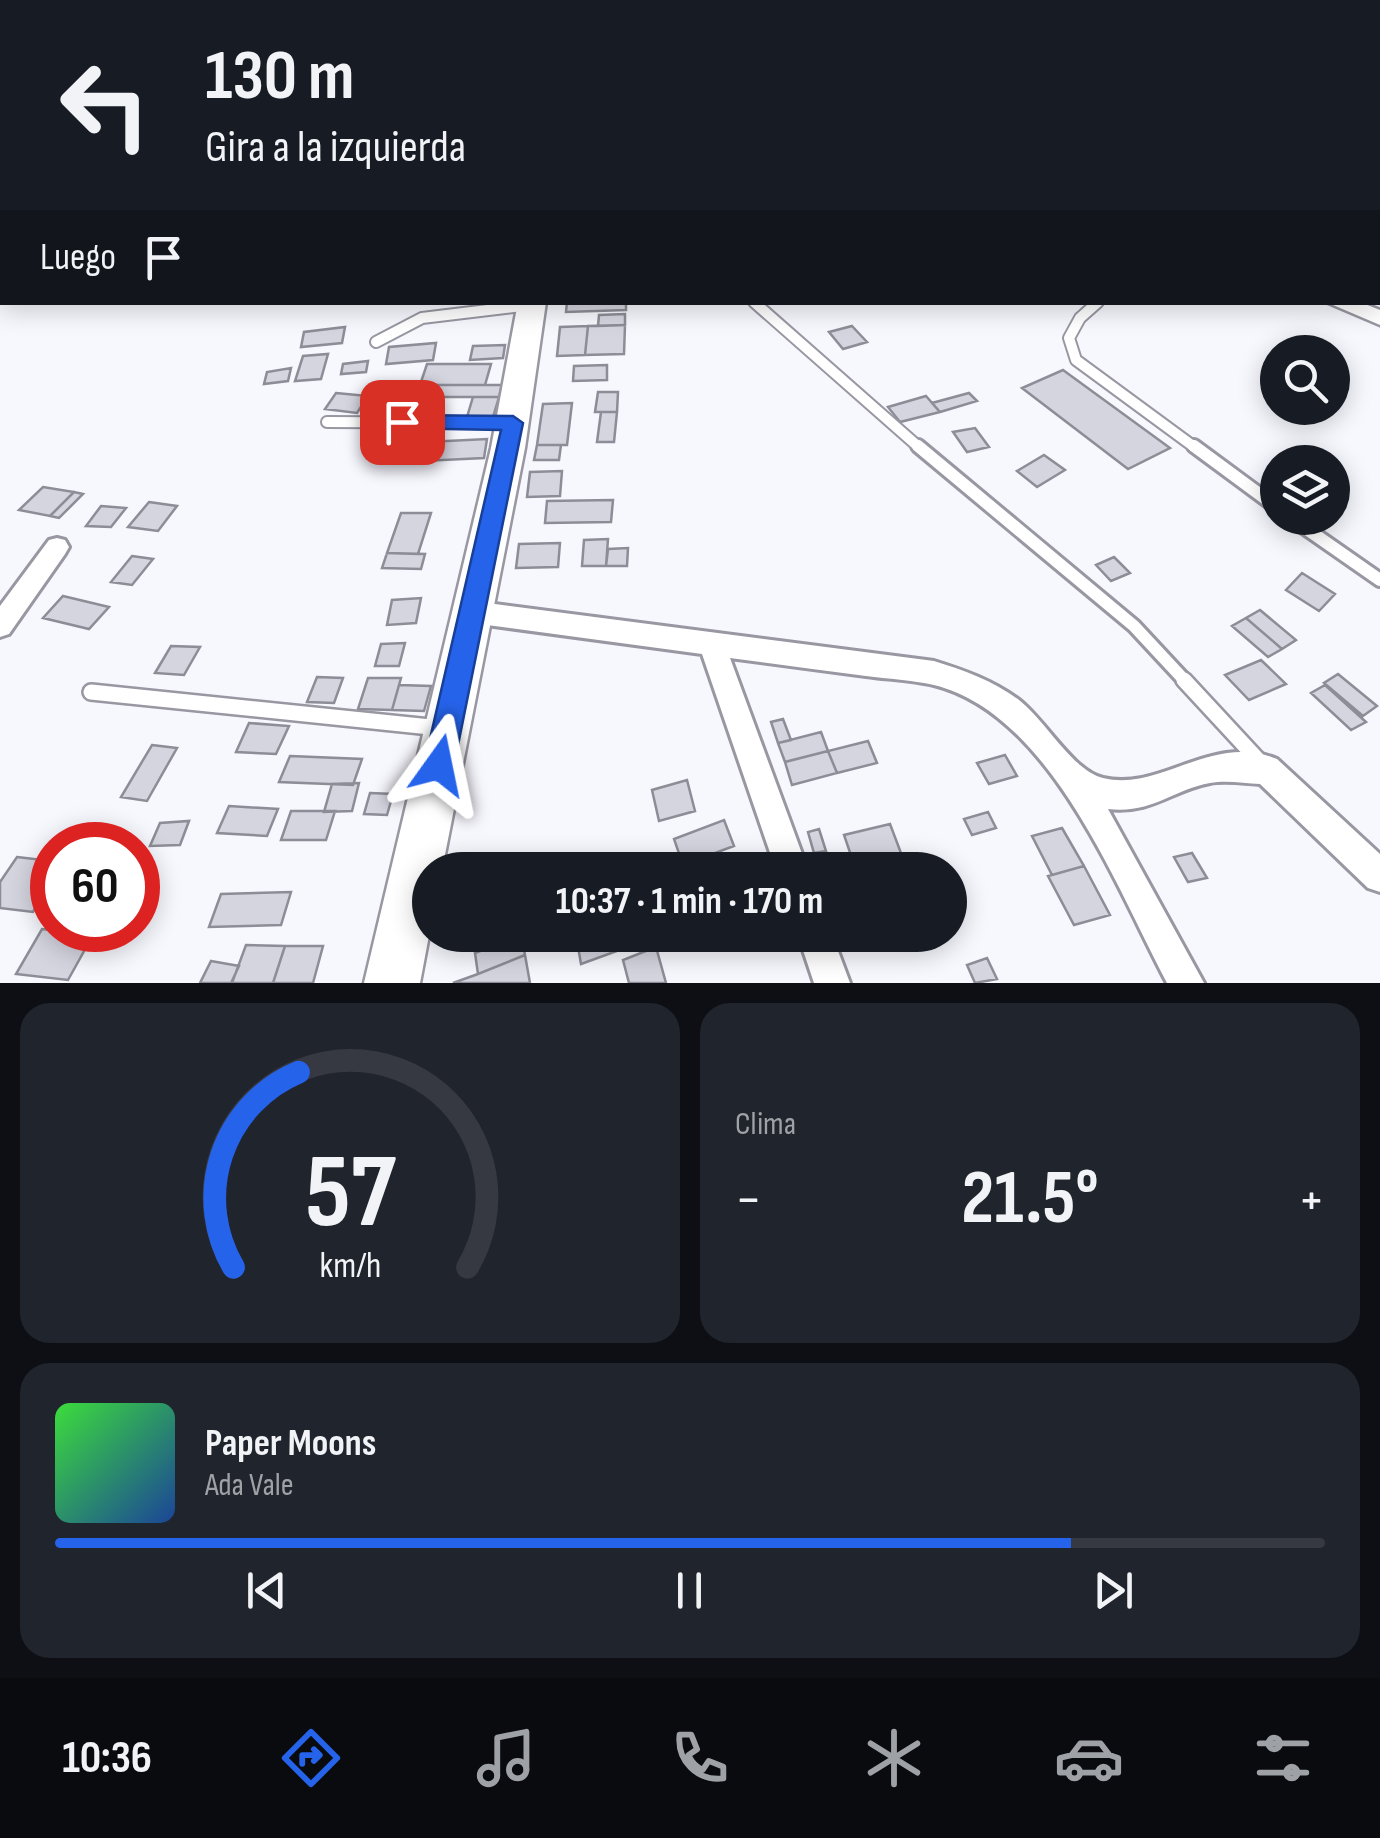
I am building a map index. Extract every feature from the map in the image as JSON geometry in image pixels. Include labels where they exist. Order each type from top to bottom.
[{"type":"main road","points":[[392,983],[513,423],[532,305]]},
{"type":"street","points":[[1344,305],[1380,318]]},
{"type":"street","points":[[0,626],[57,546]]},
{"type":"street","points":[[472,612],[934,672],[956,680],[1012,711],[1072,778],[1186,983]]},
{"type":"street","points":[[711,641],[786,852]]},
{"type":"street","points":[[1072,778],[1096,792],[1128,796],[1156,790],[1191,772],[1210,768],[1266,769],[1380,876]]},
{"type":"street","points":[[821,952],[832,983]]},
{"type":"lane","points":[[376,342],[422,318],[517,305]]},
{"type":"lane","points":[[757,305],[848,388],[1134,626],[1266,769]]},
{"type":"lane","points":[[1095,305],[1080,318],[1069,338],[1076,360],[1260,495]]},
{"type":"lane","points":[[327,422],[513,423]]},
{"type":"lane","points":[[1315,535],[1380,580]]},
{"type":"lane","points":[[91,692],[447,729]]},
{"type":"building","points":[[567,305],[626,305],[626,310],[566,312]]},
{"type":"building","points":[[625,314],[625,325],[598,326],[599,315]]},
{"type":"building","points":[[625,325],[624,354],[585,355],[588,326]]},
{"type":"building","points":[[588,326],[585,355],[557,356],[560,327]]},
{"type":"building","points":[[852,326],[867,342],[843,349],[829,332]]},
{"type":"building","points":[[345,327],[342,343],[301,347],[304,332]]},
{"type":"building","points":[[436,343],[433,360],[386,364],[389,347]]},
{"type":"building","points":[[505,345],[503,358],[470,360],[473,346]]},
{"type":"building","points":[[328,354],[321,379],[295,381],[303,356]]},
{"type":"building","points":[[368,361],[366,372],[341,374],[343,364]]},
{"type":"building","points":[[427,364],[491,364],[485,385],[420,385]]},
{"type":"building","points":[[607,365],[607,380],[573,381],[574,366]]},
{"type":"building","points":[[291,368],[288,381],[264,384],[267,372]]},
{"type":"building","points":[[1063,370],[1170,448],[1128,469],[1022,388]]},
{"type":"building","points":[[420,385],[502,385],[499,397],[415,397]]},
{"type":"building","points":[[598,392],[618,392],[617,412],[595,412]]},
{"type":"building","points":[[336,393],[368,396],[357,413],[325,409]]},
{"type":"building","points":[[969,393],[977,401],[940,412],[932,403]]},
{"type":"building","points":[[926,396],[940,412],[900,422],[888,407]]},
{"type":"building","points":[[473,397],[499,397],[493,417],[467,417]]},
{"type":"building","points":[[437,400],[433,417],[411,418],[415,401]]},
{"type":"building","points":[[572,403],[567,445],[537,445],[543,404]]},
{"type":"building","points":[[601,412],[617,412],[614,442],[597,442]]},
{"type":"building","points":[[975,428],[989,447],[967,452],[953,432]]},
{"type":"building","points":[[487,439],[484,458],[423,461],[427,442]]},
{"type":"building","points":[[537,445],[561,445],[559,460],[534,460]]},
{"type":"building","points":[[1044,455],[1065,470],[1037,487],[1017,471]]},
{"type":"building","points":[[562,471],[560,496],[527,497],[530,472]]},
{"type":"building","points":[[43,487],[74,492],[50,516],[19,510]]},
{"type":"building","points":[[74,492],[83,494],[59,518],[50,516]]},
{"type":"building","points":[[613,500],[611,522],[545,523],[547,501]]},
{"type":"building","points":[[149,502],[177,506],[158,531],[128,527]]},
{"type":"building","points":[[101,506],[126,508],[111,527],[86,526]]},
{"type":"building","points":[[401,513],[431,513],[418,554],[387,553]]},
{"type":"building","points":[[608,539],[606,566],[582,566],[584,540]]},
{"type":"building","points":[[560,543],[558,567],[516,568],[519,544]]},
{"type":"building","points":[[628,548],[627,566],[606,566],[608,549]]},
{"type":"building","points":[[387,553],[425,554],[421,569],[382,568]]},
{"type":"building","points":[[132,556],[153,559],[132,585],[111,582]]},
{"type":"building","points":[[1114,557],[1130,573],[1111,581],[1096,565]]},
{"type":"building","points":[[1302,573],[1335,594],[1319,611],[1286,590]]},
{"type":"building","points":[[63,596],[109,607],[89,629],[43,618]]},
{"type":"building","points":[[421,598],[416,623],[387,625],[392,600]]},
{"type":"building","points":[[1260,610],[1296,640],[1282,649],[1246,618]]},
{"type":"building","points":[[1246,618],[1282,649],[1268,657],[1232,626]]},
{"type":"building","points":[[405,643],[399,666],[375,666],[381,644]]},
{"type":"building","points":[[171,646],[200,647],[184,675],[155,673]]},
{"type":"building","points":[[1261,660],[1286,684],[1249,700],[1225,675]]},
{"type":"building","points":[[1338,674],[1377,706],[1363,716],[1324,683]]},
{"type":"building","points":[[317,677],[343,678],[334,703],[307,702]]},
{"type":"building","points":[[368,678],[401,678],[392,710],[358,709]]},
{"type":"building","points":[[399,685],[431,686],[424,711],[392,710]]},
{"type":"building","points":[[1325,685],[1366,722],[1351,730],[1311,693]]},
{"type":"building","points":[[783,719],[791,740],[778,743],[771,722]]},
{"type":"building","points":[[249,723],[289,726],[276,754],[236,752]]},
{"type":"building","points":[[821,732],[828,751],[785,762],[778,743]]},
{"type":"building","points":[[868,741],[877,763],[837,773],[828,751]]},
{"type":"building","points":[[152,745],[177,748],[147,801],[121,797]]},
{"type":"building","points":[[828,751],[837,773],[792,785],[785,762]]},
{"type":"building","points":[[1005,755],[1017,776],[989,784],[977,763]]},
{"type":"building","points":[[290,756],[362,759],[353,785],[279,782]]},
{"type":"building","points":[[687,780],[695,811],[659,821],[652,790]]},
{"type":"building","points":[[359,783],[352,811],[324,812],[332,784]]},
{"type":"building","points":[[370,793],[393,794],[387,815],[364,814]]},
{"type":"building","points":[[229,806],[278,809],[267,836],[217,833]]},
{"type":"building","points":[[291,811],[335,811],[326,840],[281,840]]},
{"type":"building","points":[[988,812],[996,828],[972,835],[964,819]]},
{"type":"building","points":[[724,820],[734,846],[718,852],[678,852],[674,839]]},
{"type":"building","points":[[189,821],[180,845],[160,846],[160,823]]},
{"type":"building","points":[[890,824],[901,852],[850,852],[844,835]]},
{"type":"building","points":[[1062,828],[1084,866],[1052,875],[1032,836]]},
{"type":"building","points":[[819,829],[826,851],[814,852],[808,832]]},
{"type":"building","points":[[1192,853],[1207,878],[1188,882],[1174,857]]},
{"type":"building","points":[[17,857],[30,858],[30,912],[0,908],[0,882]]},
{"type":"building","points":[[1084,866],[1110,915],[1074,925],[1048,876]]},
{"type":"building","points":[[291,892],[281,925],[209,927],[221,894]]},
{"type":"building","points":[[246,945],[285,946],[273,983],[232,983]]},
{"type":"building","points":[[285,946],[323,946],[313,983],[273,983]]},
{"type":"building","points":[[30,950],[84,952],[68,980],[16,974]]},
{"type":"building","points":[[524,952],[525,955],[478,974],[475,953]]},
{"type":"building","points":[[579,952],[614,952],[581,964]]},
{"type":"building","points":[[643,952],[657,952],[666,983],[629,983],[623,960]]},
{"type":"building","points":[[525,955],[530,983],[453,983],[478,974]]},
{"type":"building","points":[[987,958],[997,979],[975,983],[967,965]]},
{"type":"building","points":[[211,961],[239,966],[231,983],[200,983]]},
{"type":"route","points":[[402,422],[513,423],[439,765]]}]
